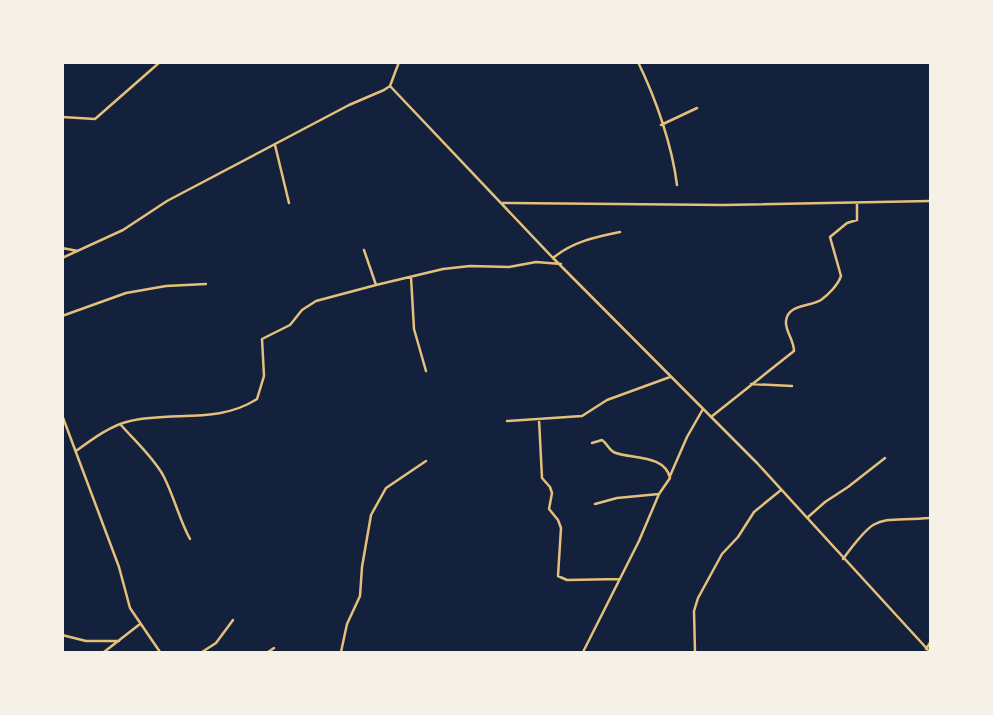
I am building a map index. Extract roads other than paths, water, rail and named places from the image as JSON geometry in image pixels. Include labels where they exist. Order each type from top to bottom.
[{"type":"street","points":[[62,118],[95,119],[160,62]]},
{"type":"street","points":[[62,258],[123,230],[168,202],[349,105],[390,86],[399,62]]},
{"type":"street","points":[[638,62],[655,96],[661,125],[675,164],[677,186]]},
{"type":"street","points":[[390,86],[553,258],[562,264],[781,490],[930,652]]},
{"type":"street","points":[[661,125],[696,108]]},
{"type":"street","points":[[275,145],[289,203]]},
{"type":"street","points":[[501,203],[723,205],[930,201]]},
{"type":"street","points":[[711,417],[794,351],[794,343],[785,324],[787,316],[794,309],[822,299],[839,282],[841,276],[830,237],[848,223],[856,220],[857,202]]},
{"type":"street","points":[[553,258],[566,248],[593,237],[620,232]]},
{"type":"street","points":[[62,248],[80,251]]},
{"type":"street","points":[[364,250],[376,285]]},
{"type":"street","points":[[76,451],[90,440],[121,425],[145,418],[221,413],[252,402],[259,396],[264,376],[262,339],[290,325],[302,310],[316,301],[443,269],[470,266],[509,267],[536,262],[562,264]]},
{"type":"street","points":[[411,278],[414,329],[426,371]]},
{"type":"street","points":[[62,316],[126,293],[166,286],[206,284]]},
{"type":"street","points":[[507,422],[582,416],[607,400],[670,377]]},
{"type":"street","points":[[751,384],[792,386]]},
{"type":"street","points":[[583,652],[640,541],[659,494],[703,409]]},
{"type":"street","points":[[62,415],[119,567],[125,593],[140,624],[160,652]]},
{"type":"street","points":[[539,419],[542,478],[550,487],[552,493],[549,509],[558,520],[561,528],[558,576],[567,580],[620,579]]},
{"type":"street","points":[[121,425],[150,456],[162,474],[172,494],[181,522],[190,539]]},
{"type":"street","points":[[592,442],[602,440],[614,453],[657,462],[670,476]]},
{"type":"street","points":[[807,518],[825,502],[848,488],[884,458]]},
{"type":"street","points":[[342,652],[347,624],[360,596],[362,568],[371,515],[386,488],[426,461]]},
{"type":"street","points":[[695,652],[694,610],[698,598],[722,554],[738,538],[754,512],[781,490]]},
{"type":"street","points":[[595,504],[617,498],[659,494]]},
{"type":"street","points":[[843,559],[872,524],[890,519],[930,518]]},
{"type":"street","points":[[202,652],[216,643],[233,620]]},
{"type":"street","points":[[104,652],[140,624]]},
{"type":"street","points":[[62,635],[86,641],[119,641]]},
{"type":"street","points":[[926,649],[930,644]]},
{"type":"street","points":[[268,652],[274,648]]}]
